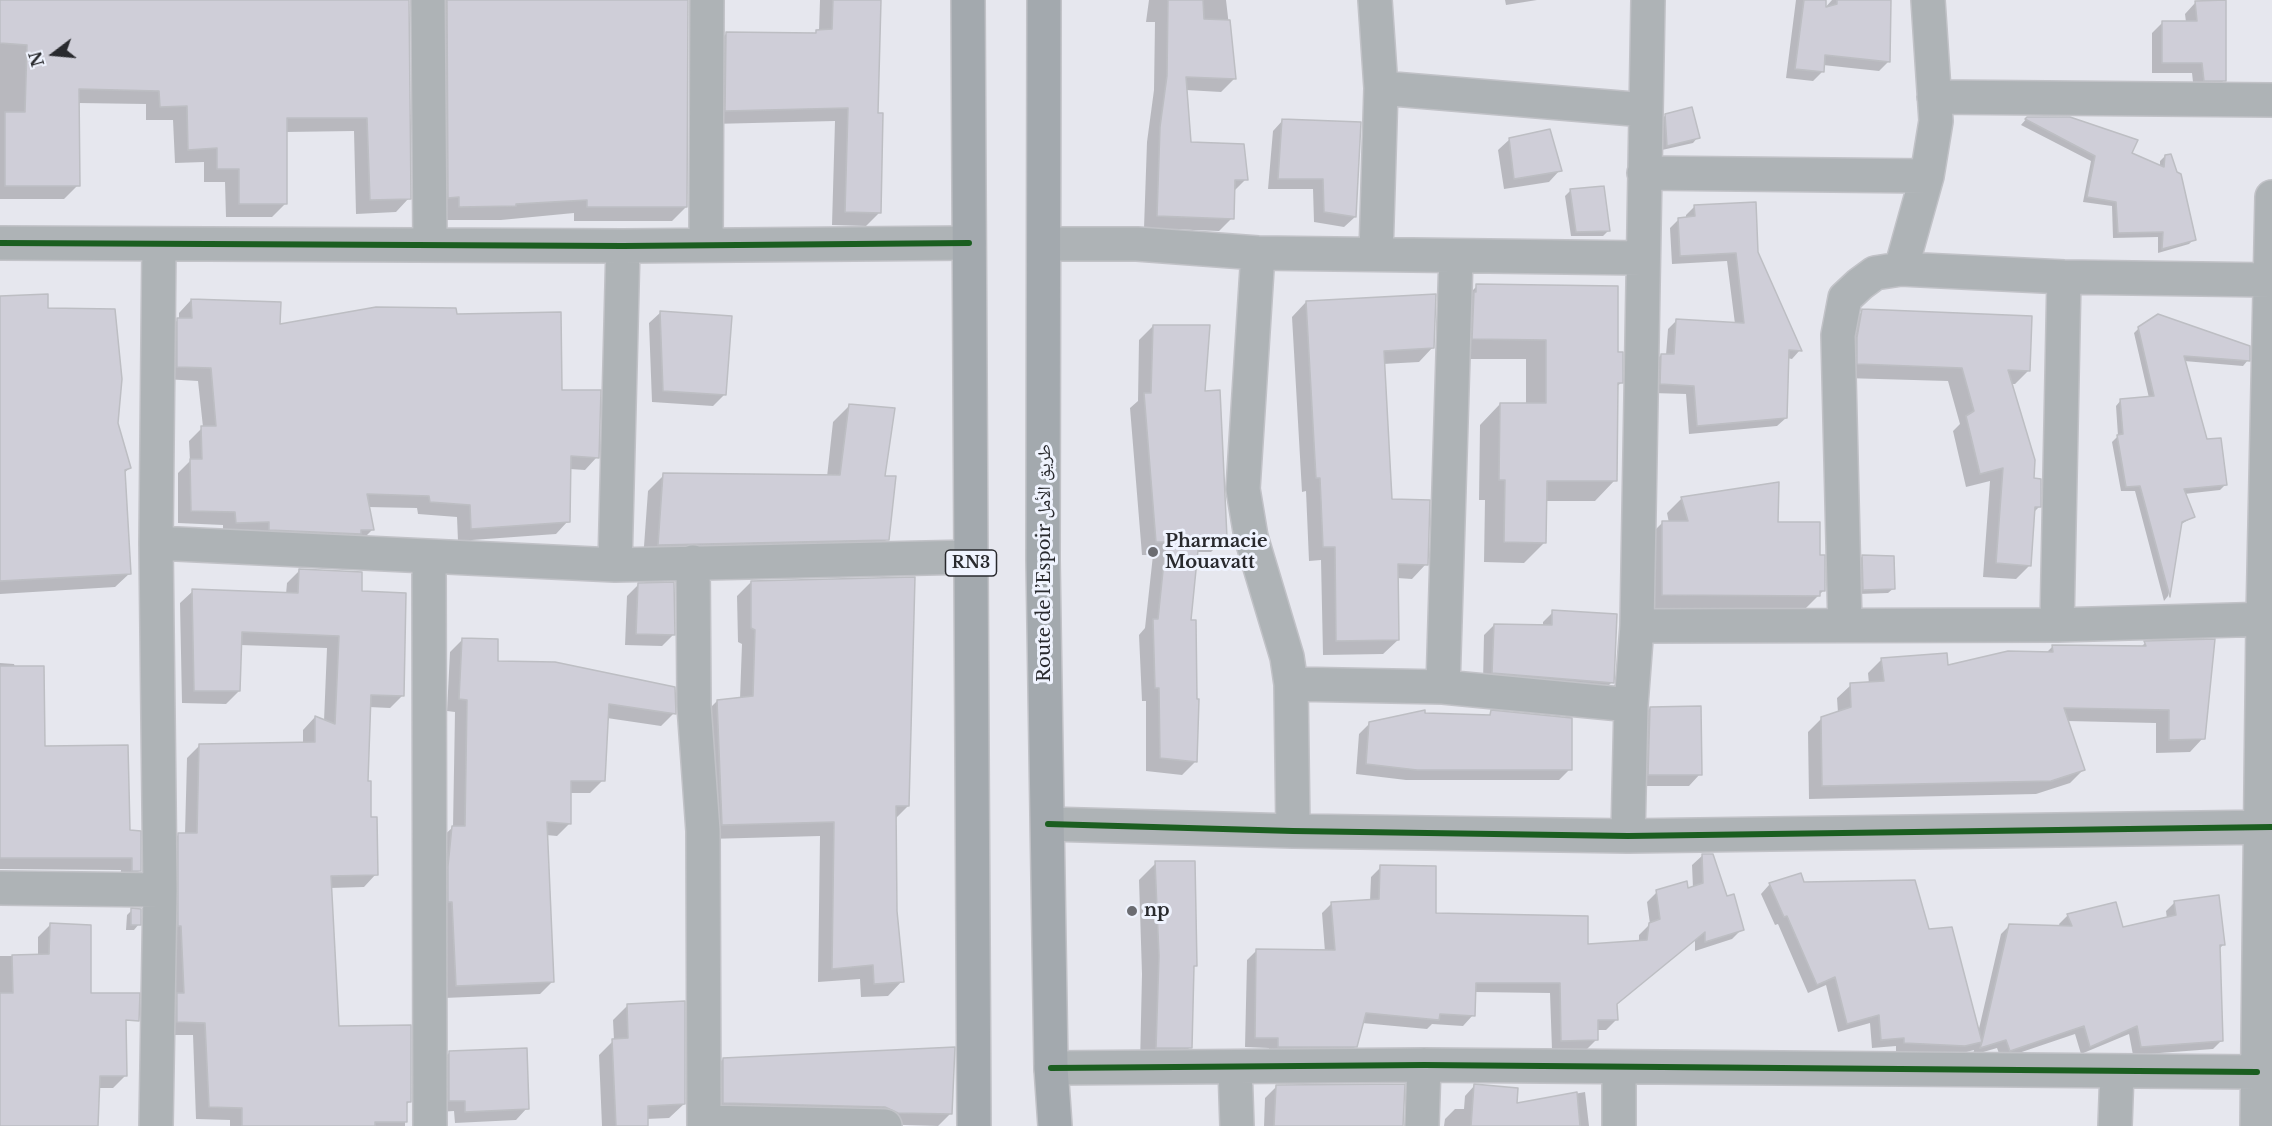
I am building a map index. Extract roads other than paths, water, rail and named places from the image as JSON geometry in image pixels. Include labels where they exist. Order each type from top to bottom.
[{"type":"highway","name":"RN3","points":[[968,0],[974,1126]]},
{"type":"highway","name":"Route de l’Espoir طريق الأمل","points":[[1044,0],[1044,560],[1051,1068],[1055,1126]]},
{"type":"street","points":[[428,0],[430,244]]},
{"type":"street","points":[[706,245],[707,0]]},
{"type":"street","points":[[1375,0],[1381,88],[1376,254]]},
{"type":"street","points":[[1628,836],[1631,705],[1637,626],[1648,0]]},
{"type":"street","points":[[1901,269],[1927,176],[1935,121],[1928,0]]},
{"type":"street","points":[[1381,88],[1645,110]]},
{"type":"street","points":[[1934,97],[2272,100]]},
{"type":"street","points":[[1644,173],[1927,176]]},
{"type":"street","points":[[2257,1126],[2257,1072],[2265,1014],[2272,197]]},
{"type":"street","points":[[0,243],[623,246],[969,243]]},
{"type":"street","points":[[156,1126],[160,891],[156,543],[159,244]]},
{"type":"street","points":[[1044,244],[1137,244],[1258,253],[1643,258]]},
{"type":"street","points":[[615,565],[623,246]]},
{"type":"street","points":[[1258,253],[1243,489],[1251,537],[1287,657],[1292,684],[1293,831]]},
{"type":"street","points":[[1443,687],[1456,256]]},
{"type":"street","points":[[1845,625],[1838,335],[1845,298],[1875,273],[1901,269],[2064,277],[2270,280]]},
{"type":"street","points":[[2057,625],[2064,277]]},
{"type":"street","points":[[156,543],[429,558],[615,565],[971,557]]},
{"type":"street","points":[[429,558],[430,1126]]},
{"type":"street","points":[[693,562],[694,706],[703,831],[704,1124],[885,1126]]},
{"type":"street","points":[[1637,626],[2057,625],[2267,619]]},
{"type":"street","points":[[1292,684],[1443,687],[1631,705]]},
{"type":"street","points":[[1048,824],[1293,831],[1628,836],[2266,827]]},
{"type":"street","points":[[0,888],[160,891]]},
{"type":"street","points":[[1051,1068],[1424,1065],[2257,1072]]},
{"type":"street","points":[[1422,1126],[1424,1065]]},
{"type":"street","points":[[1235,1067],[1237,1126]]},
{"type":"street","points":[[1619,1068],[1619,1126]]},
{"type":"street","points":[[2115,1126],[2117,1071]]},
{"type":"place","name":"Pharmacie Mouavatt","points":[[1153,552]]},
{"type":"place","name":"np","points":[[1132,911]]}]
